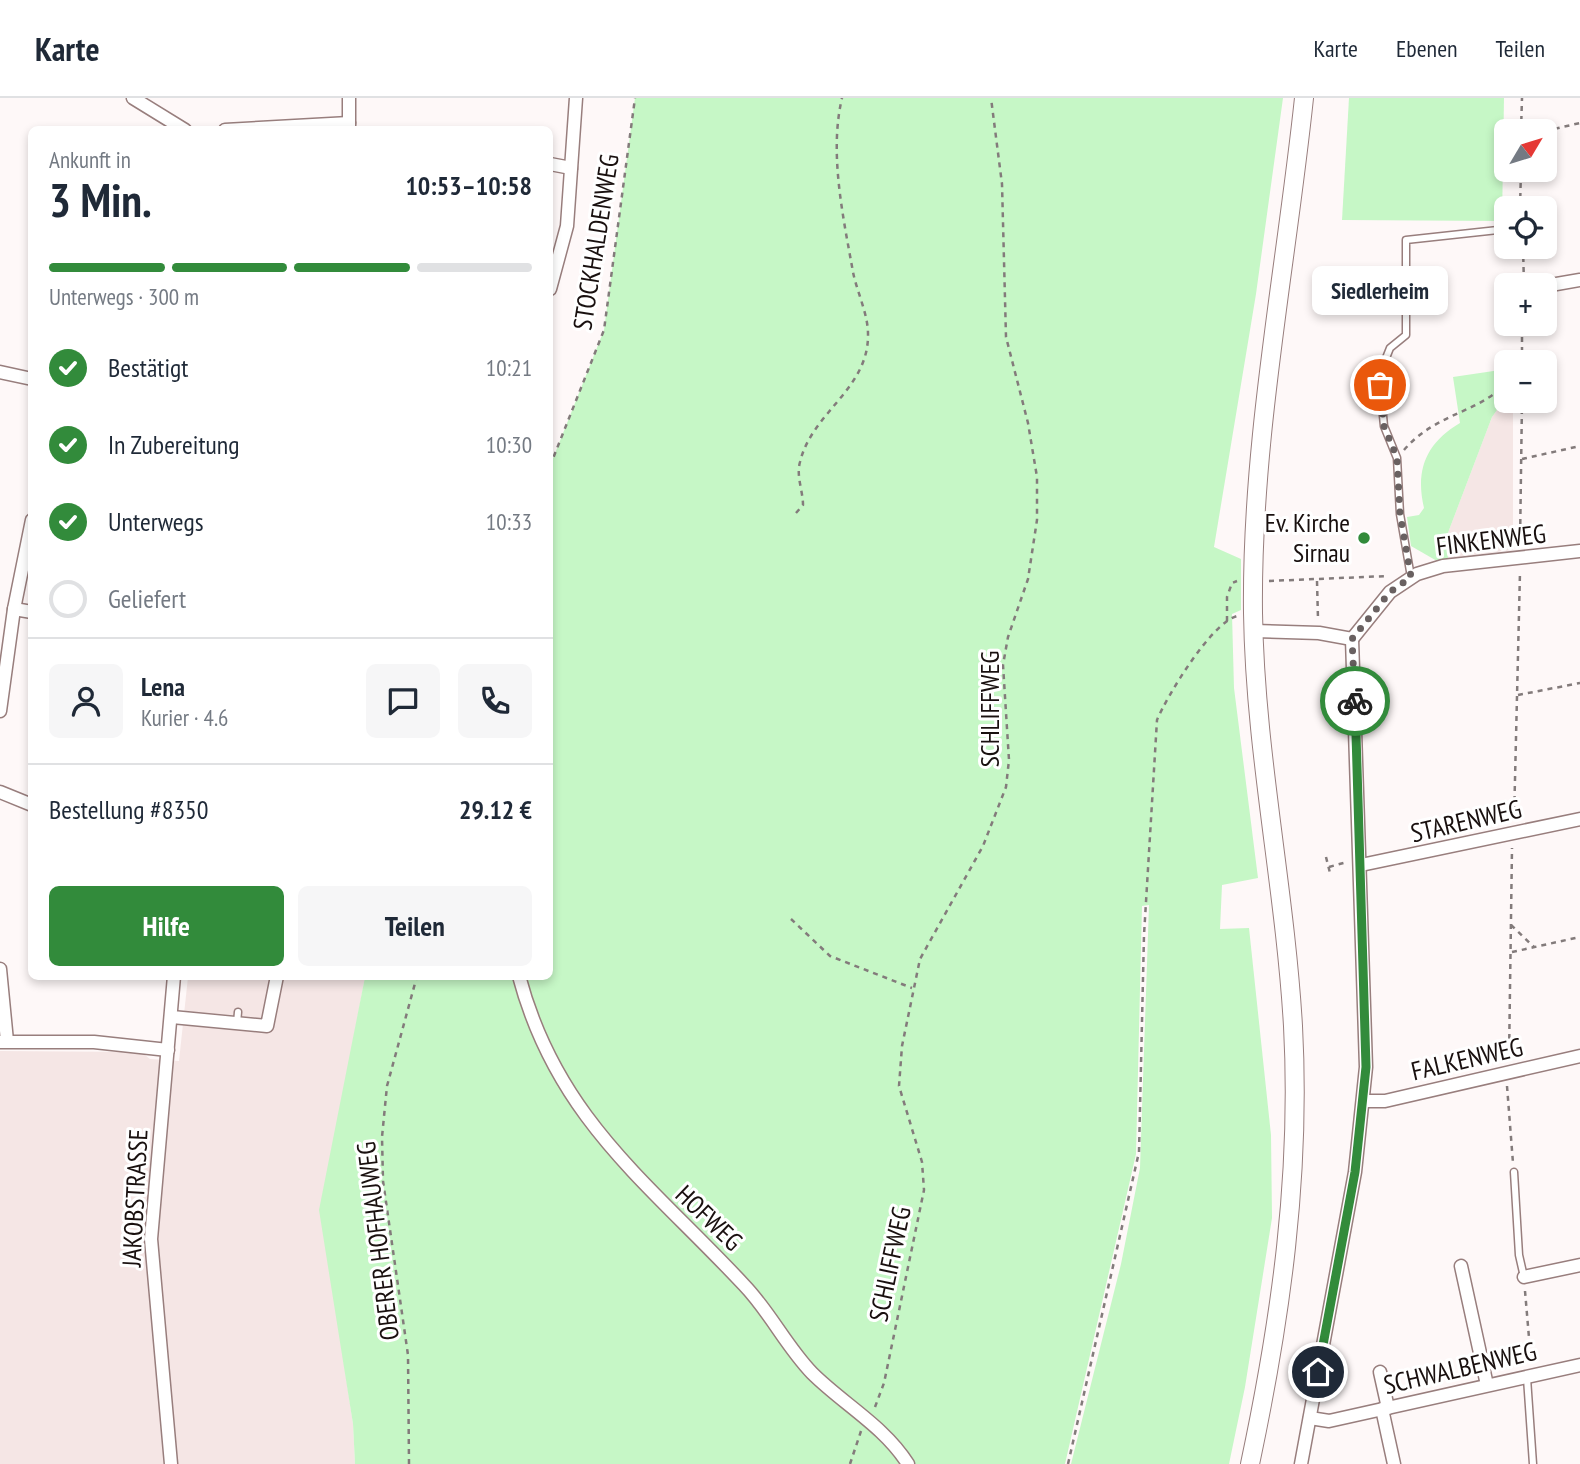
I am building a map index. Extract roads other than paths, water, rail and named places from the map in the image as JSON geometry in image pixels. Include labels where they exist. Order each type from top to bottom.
[{"type":"main road","points":[[1250,1464],[1281,1307],[1291,1224],[1296,1120],[1289,968],[1262,746],[1254,631],[1258,484],[1304,98]]},
{"type":"street","points":[[133,98],[178,126]]},
{"type":"street","points":[[349,98],[349,126]]},
{"type":"street","points":[[553,261],[567,226],[576,98]]},
{"type":"street","points":[[553,165],[571,168]]},
{"type":"street","points":[[1557,284],[1580,280]]},
{"type":"street","points":[[0,372],[28,378]]},
{"type":"street","points":[[0,711],[14,609],[28,540]]},
{"type":"street","name":"FINKENWEG","points":[[1352,639],[1399,584],[1411,577],[1443,566],[1580,551]]},
{"type":"street","points":[[14,609],[28,611]]},
{"type":"street","points":[[1254,631],[1319,633],[1352,639],[1367,1038],[1355,1172],[1301,1464]]},
{"type":"street","points":[[0,792],[28,803]]},
{"type":"street","name":"STARENWEG","points":[[1361,866],[1580,818]]},
{"type":"street","points":[[0,969],[4,1041],[86,1042],[168,1050]]},
{"type":"street","name":"JAKOBSTRASSE","points":[[172,1464],[151,1239],[174,980]]},
{"type":"street","points":[[172,1017],[238,1018],[269,1025],[276,980]]},
{"type":"street","name":"HOFWEG","points":[[520,980],[545,1053],[564,1087],[598,1132],[649,1191],[751,1292],[802,1363],[894,1444],[908,1464]]},
{"type":"street","name":"FALKENWEG","points":[[1363,1101],[1385,1101],[1580,1056]]},
{"type":"street","points":[[1524,1277],[1580,1265]]},
{"type":"street","points":[[1461,1266],[1487,1385]]},
{"type":"street","name":"SCHWALBENWEG","points":[[1310,1418],[1329,1421],[1580,1365]]},
{"type":"street","points":[[1380,1371],[1394,1464]]},
{"type":"lane","points":[[1411,577],[1400,514],[1397,458],[1384,426],[1380,385],[1382,368],[1390,348],[1406,335],[1406,240],[1494,230]]},
{"type":"lane","points":[[1514,1172],[1519,1255],[1524,1277]]},
{"type":"lane","points":[[1530,1375],[1533,1464]]},
{"type":"place","name":"Siedlerheim","points":[[1380,385]]},
{"type":"place","name":"Ev. Kirche Sirnau","points":[[1364,538]]}]
